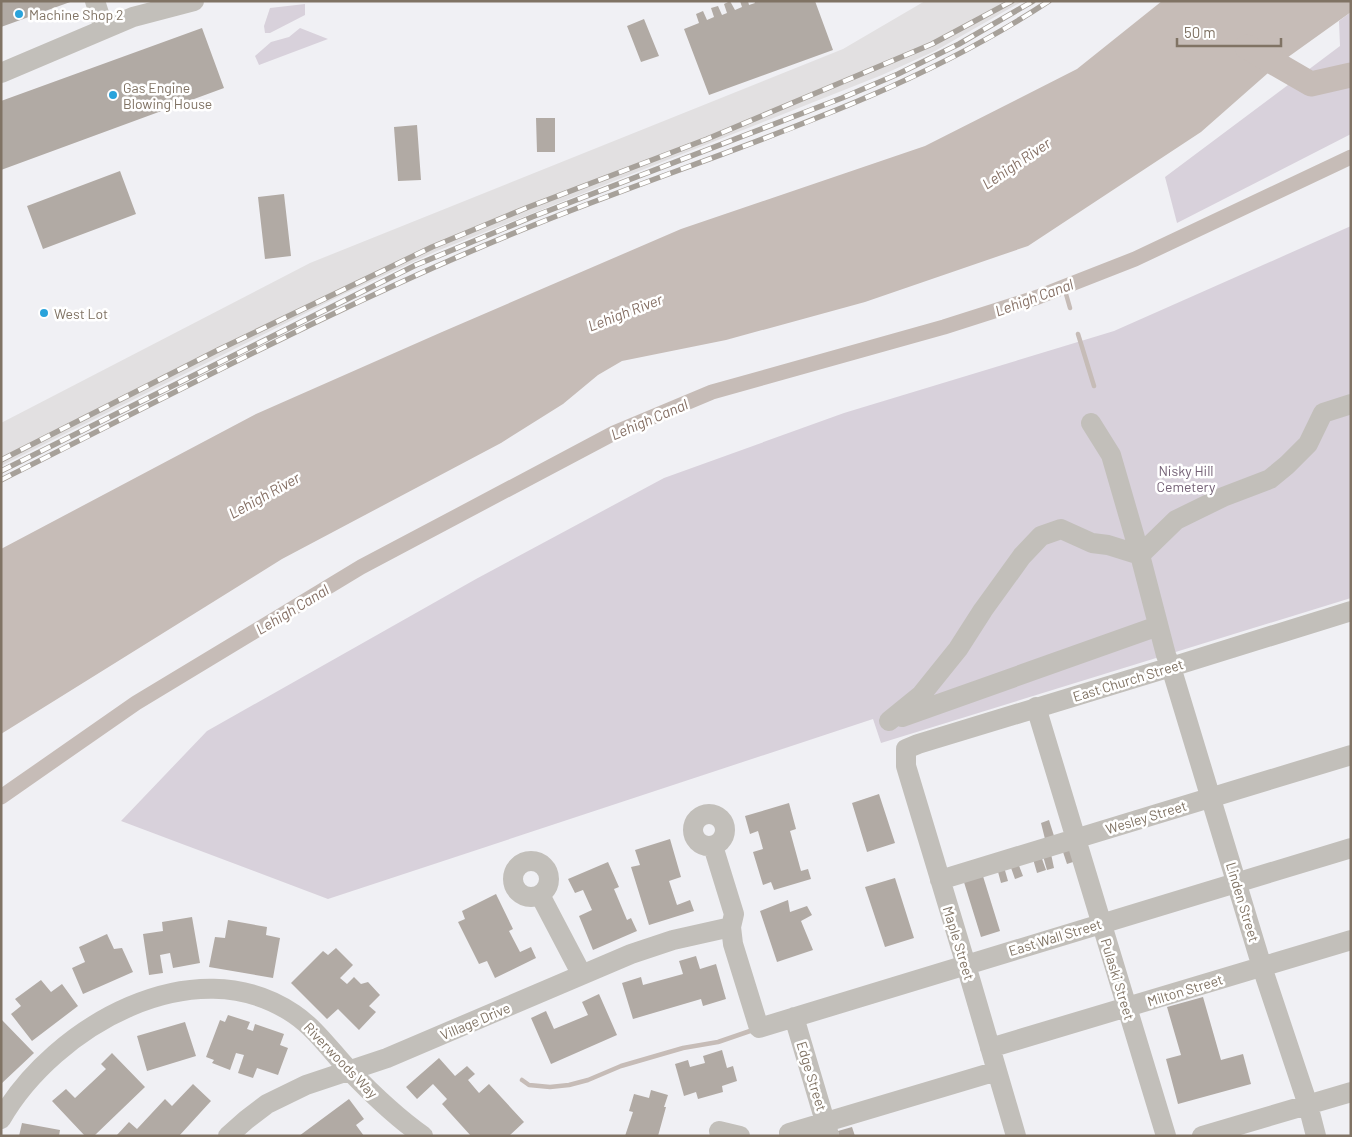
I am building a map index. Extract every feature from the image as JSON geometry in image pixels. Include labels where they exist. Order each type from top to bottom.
[{"type":"street","points":[[95,1],[104,29]]},
{"type":"street","points":[[1,74],[133,17],[194,1]]},
{"type":"street","points":[[1158,626],[889,721],[921,695],[958,649],[983,610],[1022,556],[1041,536],[1061,529],[1092,543],[1108,545],[1140,555],[1176,520],[1223,496],[1270,478],[1287,465],[1308,444],[1323,413],[1351,404]]},
{"type":"street","name":"Linden Street","points":[[1091,423],[1111,455],[1166,655],[1172,667],[1262,967],[1308,1105],[1316,1136]]},
{"type":"street","name":"East Church Street","points":[[906,750],[918,744],[1036,707],[1351,611]]},
{"type":"street","name":"Pulaski Street","points":[[1036,707],[1166,1136]]},
{"type":"street","name":"Maple Street","points":[[906,750],[906,766],[1016,1136]]},
{"type":"street","name":"Wesley Street","points":[[940,880],[1351,755]]},
{"type":"street","points":[[713,846],[734,914],[730,927]]},
{"type":"street","name":"East Wall Street","points":[[730,927],[733,944],[759,1028],[1351,848]]},
{"type":"street","points":[[540,895],[582,975]]},
{"type":"street","name":"Village Drive","points":[[228,1136],[267,1104],[306,1085],[387,1058],[631,954],[673,940],[730,927]]},
{"type":"street","name":"Milton Street","points":[[990,1048],[1351,940]]},
{"type":"street","name":"Riverwoods Way","points":[[1,1119],[22,1088],[40,1067],[79,1034],[116,1013],[148,1000],[191,989],[232,989],[261,996],[294,1014],[309,1026],[349,1070],[390,1110],[423,1136]]},
{"type":"street","name":"Edge Street","points":[[794,1017],[828,1129]]},
{"type":"street","points":[[789,1133],[828,1129],[997,1072]]},
{"type":"street","points":[[1203,1136],[1351,1092]]},
{"type":"street","points":[[719,1131],[740,1136]]},
{"type":"shaded area","points":[[925,1],[1023,1],[935,51],[882,75],[437,251],[342,295],[1,466],[1,423],[310,263],[843,49]]},
{"type":"green space","points":[[305,4],[305,15],[270,33],[265,33],[264,26],[270,8]]},
{"type":"green space","points":[[1351,12],[1351,134],[1177,223],[1165,177],[1340,46],[1339,21]]},
{"type":"green space","points":[[300,28],[328,39],[259,65],[255,56],[271,42],[289,37]]},
{"type":"green space","name":"Nisky Hill Cemetery","points":[[1351,226],[1351,598],[881,743],[873,719],[328,899],[121,821],[207,731],[476,579],[664,478],[844,413],[1114,331]]},
{"type":"water","name":"Lehigh River","points":[[1162,1],[1351,1],[1351,12],[1277,65],[1201,132],[1028,246],[865,302],[726,340],[622,361],[598,375],[563,404],[501,443],[282,559],[1,734],[1,549],[256,414],[442,332],[681,229],[925,146],[1077,69]]},
{"type":"building","name":"Machine Shop 2","points":[[1,1],[73,1],[1,27]]},
{"type":"building","points":[[730,1],[735,10],[742,7],[740,1],[748,1],[749,5],[755,3],[754,1],[815,1],[833,50],[709,95],[684,29],[699,23],[696,14],[703,11],[707,20],[714,17],[711,8],[718,6],[722,15],[727,13],[724,4]]},
{"type":"building","points":[[644,19],[659,56],[641,62],[627,26]]},
{"type":"building","name":"Gas Engine Blowing House","points":[[202,28],[224,88],[1,170],[1,101]]},
{"type":"building","points":[[536,118],[555,118],[555,152],[537,152]]},
{"type":"building","points":[[417,125],[421,180],[398,181],[394,127]]},
{"type":"building","points":[[120,171],[136,214],[43,249],[27,206]]},
{"type":"building","points":[[284,194],[291,256],[265,259],[258,197]]},
{"type":"building","points":[[879,794],[895,843],[867,852],[852,803]]},
{"type":"building","points":[[789,803],[796,829],[790,831],[801,871],[808,869],[811,879],[774,890],[771,882],[763,885],[753,852],[763,849],[758,831],[750,834],[745,816]]},
{"type":"building","points":[[1049,820],[1054,836],[1045,839],[1041,823]]},
{"type":"building","points":[[670,839],[681,877],[669,881],[677,905],[690,900],[694,911],[649,925],[631,867],[640,865],[635,850]]},
{"type":"building","points":[[1071,846],[1076,861],[1067,864],[1062,849]]},
{"type":"building","points":[[1051,854],[1054,868],[1047,870],[1043,856]]},
{"type":"building","points":[[1041,856],[1046,870],[1037,873],[1033,859]]},
{"type":"building","points":[[608,862],[619,887],[614,889],[627,920],[631,918],[637,931],[593,950],[579,916],[592,910],[583,890],[575,893],[568,879]]},
{"type":"building","points":[[1018,863],[1023,876],[1015,879],[1010,865]]},
{"type":"building","points":[[1004,867],[1008,881],[1001,883],[997,868]]},
{"type":"building","points":[[982,873],[1000,931],[981,937],[963,879]]},
{"type":"building","points":[[895,878],[914,938],[885,947],[865,887]]},
{"type":"building","points":[[496,894],[513,929],[509,931],[520,952],[531,947],[536,958],[495,978],[487,961],[479,964],[458,922],[465,919],[462,911]]},
{"type":"building","points":[[788,900],[790,912],[807,906],[812,915],[801,921],[813,950],[777,962],[760,911]]},
{"type":"building","points":[[192,917],[200,963],[173,968],[170,953],[160,955],[163,973],[149,975],[143,934],[163,931],[162,922]]},
{"type":"building","points":[[228,920],[267,927],[266,935],[280,938],[273,978],[209,967],[215,937],[225,938]]},
{"type":"building","points":[[107,934],[114,949],[122,948],[133,972],[83,994],[72,968],[85,962],[79,947]]},
{"type":"building","points":[[336,948],[353,965],[340,978],[347,984],[354,977],[361,984],[368,982],[380,995],[369,1006],[376,1012],[359,1030],[338,1009],[327,1019],[291,983],[323,951],[328,955]]},
{"type":"building","points":[[696,956],[700,969],[716,964],[726,999],[703,1006],[701,999],[633,1019],[622,983],[641,977],[643,985],[683,974],[679,961]]},
{"type":"building","points":[[41,980],[51,992],[62,984],[78,1006],[32,1041],[11,1014],[21,1006],[15,999]]},
{"type":"building","points":[[599,994],[617,1035],[551,1064],[531,1018],[546,1011],[554,1029],[588,1015],[582,1002]]},
{"type":"building","points":[[1203,997],[1221,1060],[1243,1054],[1251,1084],[1178,1104],[1166,1059],[1181,1055],[1167,1007]]},
{"type":"building","points":[[228,1015],[250,1022],[247,1029],[253,1031],[255,1024],[284,1034],[280,1045],[288,1048],[278,1075],[257,1068],[253,1078],[238,1073],[244,1055],[236,1053],[230,1070],[212,1063],[214,1060],[206,1057],[220,1020],[225,1022]]},
{"type":"building","points":[[1,1019],[34,1053],[1,1084]]},
{"type":"building","points":[[185,1022],[196,1056],[147,1071],[137,1036]]},
{"type":"building","points":[[722,1050],[727,1068],[733,1066],[737,1081],[722,1086],[723,1092],[698,1099],[696,1092],[684,1096],[675,1064],[688,1060],[690,1067],[705,1063],[703,1056]]},
{"type":"building","points":[[112,1053],[145,1087],[94,1136],[85,1136],[52,1101],[66,1089],[75,1098],[106,1069],[101,1064]]},
{"type":"building","points":[[439,1058],[455,1076],[467,1066],[475,1074],[468,1080],[479,1093],[489,1084],[524,1122],[509,1136],[471,1136],[442,1104],[447,1099],[433,1084],[417,1099],[406,1087]]},
{"type":"building","points":[[193,1084],[211,1101],[179,1136],[116,1136],[129,1122],[137,1129],[165,1099],[172,1106]]},
{"type":"building","points":[[651,1090],[668,1095],[658,1136],[625,1136],[633,1112],[629,1111],[634,1094],[649,1098]]},
{"type":"building","points":[[349,1099],[364,1119],[356,1125],[364,1136],[299,1136]]},
{"type":"building","points":[[22,1123],[60,1130],[59,1136],[19,1136]]},
{"type":"building","points":[[852,1127],[855,1136],[839,1136],[838,1131]]},
{"type":"waterway","points":[[1247,47],[1311,84],[1351,75]]},
{"type":"waterway","name":"Lehigh Canal","points":[[1,797],[136,703],[361,567],[614,433],[712,392],[944,327],[1038,297],[1135,259],[1351,157]]},
{"type":"waterway","points":[[1064,287],[1070,308]]},
{"type":"waterway","points":[[1078,334],[1094,386]]},
{"type":"waterway","points":[[522,1080],[529,1085],[550,1087],[569,1085],[588,1080],[621,1066],[683,1048],[718,1042],[753,1030]]},
{"type":"railway","points":[[1,460],[218,350],[432,247],[526,208],[707,139],[932,44],[1012,1]]},
{"type":"railway","points":[[1,471],[416,265],[532,217],[842,98],[898,74],[959,44],[1033,1]]},
{"type":"railway","points":[[1,480],[265,347],[399,283],[534,225],[798,126],[863,99],[927,70],[989,38],[1049,1]]},
{"type":"place","name":"Machine Shop 2","points":[[19,14]]},
{"type":"place","name":"Gas Engine Blowing House","points":[[113,95]]},
{"type":"place","name":"West Lot","points":[[44,313]]}]
